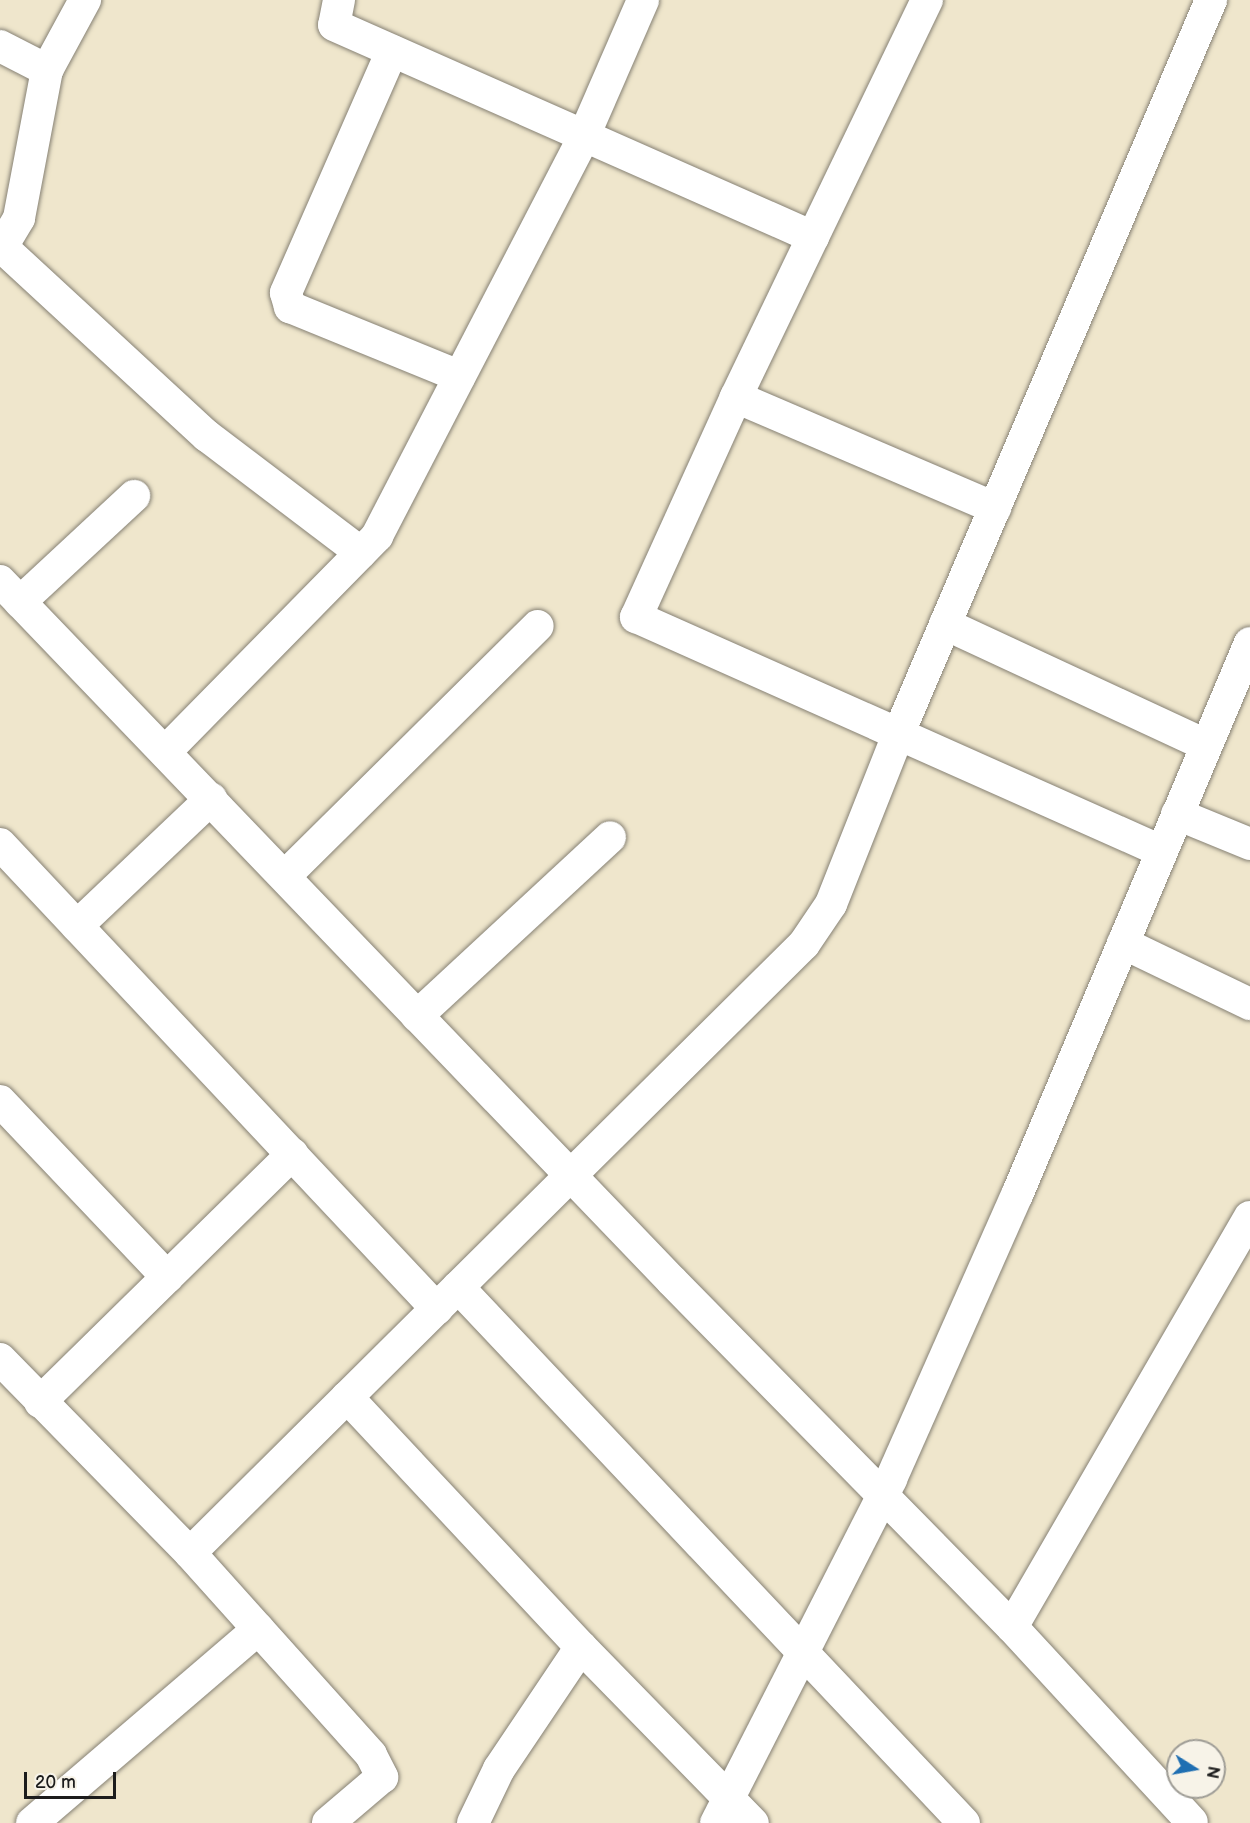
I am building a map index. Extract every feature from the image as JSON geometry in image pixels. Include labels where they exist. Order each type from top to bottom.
[{"type":"street","points":[[85,0],[47,70],[11,189],[19,218],[1,249],[207,436],[361,553]]},
{"type":"street","points":[[339,0],[334,25],[813,237]]},
{"type":"street","points":[[165,752],[377,536],[584,136],[643,0]]},
{"type":"street","points":[[927,0],[736,397],[636,617],[1161,851]]},
{"type":"street","points":[[190,1553],[804,944],[831,904],[898,735],[1211,0]]},
{"type":"street","points":[[0,46],[47,70]]},
{"type":"street","points":[[392,51],[286,293],[290,307],[459,376]]},
{"type":"street","points":[[736,397],[995,508]]},
{"type":"street","points":[[134,496],[10,591],[286,875],[417,1016],[571,1176],[1012,1627],[1192,1822]]},
{"type":"street","points":[[945,624],[1206,745]]},
{"type":"street","points":[[286,875],[538,626]]},
{"type":"street","points":[[723,1811],[884,1495],[1017,1195],[1250,643]]},
{"type":"street","points":[[77,926],[211,799]]},
{"type":"street","points":[[1177,814],[1250,844]]},
{"type":"street","points":[[417,1016],[610,837]]},
{"type":"street","points":[[0,844],[292,1154],[447,1298],[805,1651],[964,1823]]},
{"type":"street","points":[[1123,943],[1250,1004]]},
{"type":"street","points":[[0,1101],[167,1277]]},
{"type":"street","points":[[40,1402],[292,1154]]},
{"type":"street","points":[[1012,1627],[1250,1218]]},
{"type":"street","points":[[0,1359],[190,1553],[371,1755],[382,1777],[328,1823]]},
{"type":"street","points":[[347,1397],[581,1647],[723,1811],[753,1823]]},
{"type":"street","points":[[32,1823],[258,1629]]},
{"type":"street","points":[[473,1823],[499,1769],[581,1647]]}]
